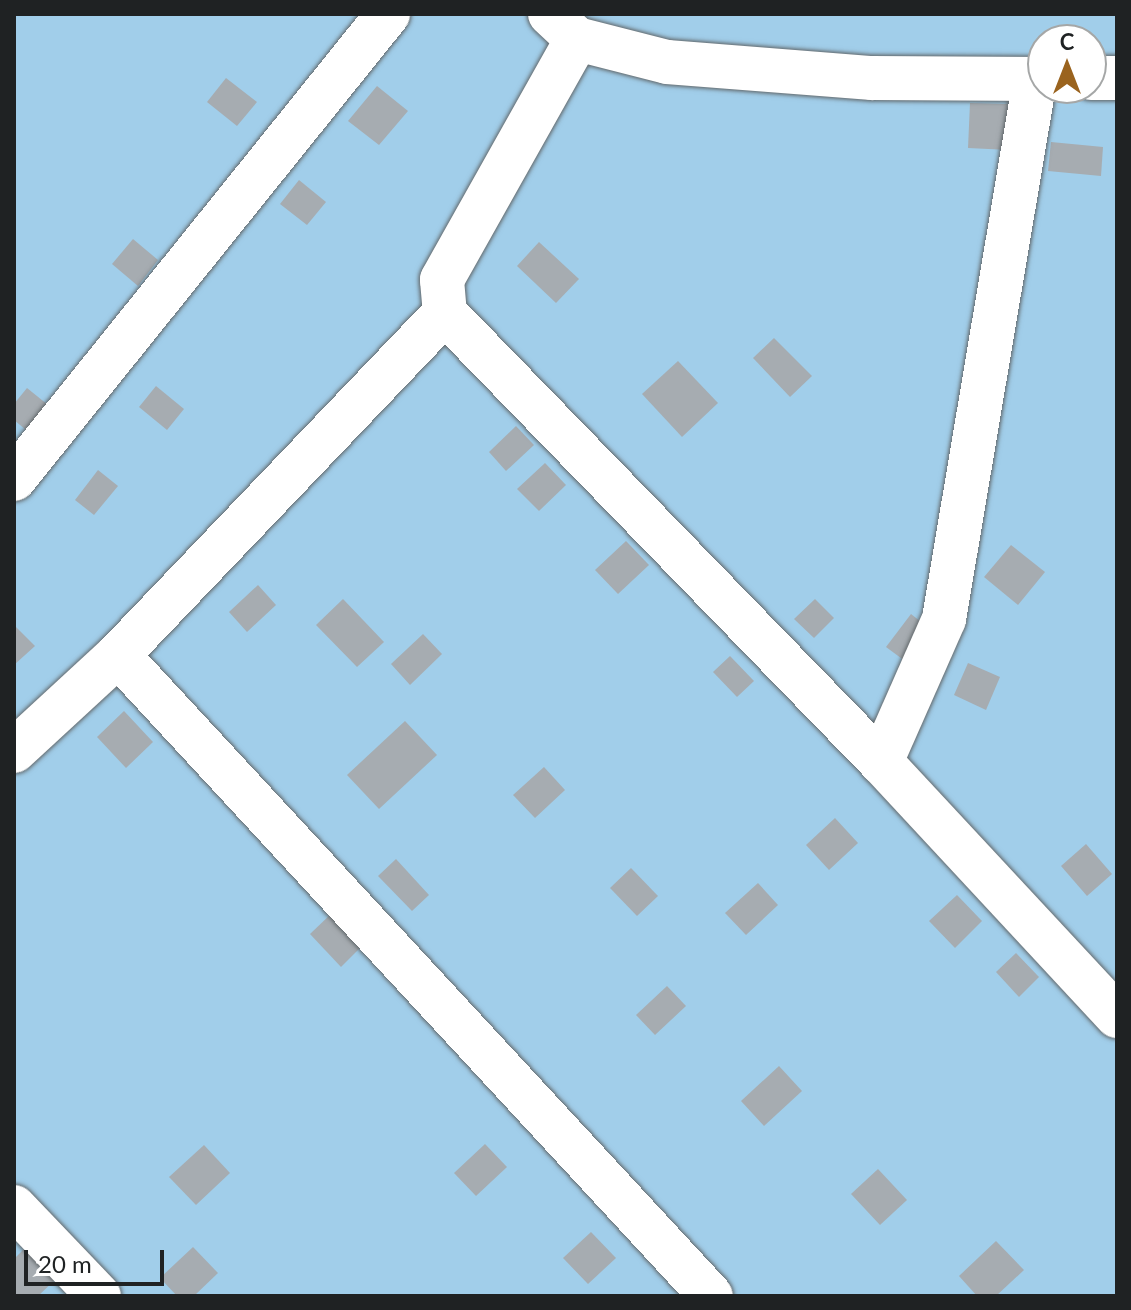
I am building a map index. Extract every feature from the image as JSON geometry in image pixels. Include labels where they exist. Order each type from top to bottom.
[{"type":"street","points":[[14,479],[388,14]]},
{"type":"street","points":[[1027,79],[872,78],[667,62],[589,28],[442,280],[445,313],[881,762],[1117,1016]]},
{"type":"street","points":[[881,762],[944,619],[1035,104]]},
{"type":"street","points":[[14,751],[118,655],[445,313]]},
{"type":"street","points":[[118,655],[711,1296]]},
{"type":"street","points":[[14,1207],[99,1296]]},
{"type":"shaded area","points":[[14,14],[1117,14],[1117,1296],[14,1296]]},
{"type":"building","points":[[226,78],[257,102],[237,126],[207,102]]},
{"type":"building","points":[[377,86],[408,111],[379,145],[348,121]]},
{"type":"building","points":[[970,103],[1010,104],[1009,150],[968,148]]},
{"type":"building","points":[[1051,142],[1103,147],[1101,176],[1048,171]]},
{"type":"building","points":[[299,180],[326,202],[307,225],[280,204]]},
{"type":"building","points":[[133,239],[158,260],[138,286],[112,264]]},
{"type":"building","points":[[539,242],[579,279],[556,303],[517,266]]},
{"type":"building","points":[[774,338],[812,376],[790,397],[753,358]]},
{"type":"building","points":[[678,361],[718,403],[682,437],[642,394]]},
{"type":"building","points":[[156,386],[184,409],[167,430],[139,407]]},
{"type":"building","points":[[27,388],[58,413],[37,439],[14,420],[14,404]]},
{"type":"building","points":[[516,426],[534,445],[506,471],[489,452]]},
{"type":"building","points":[[545,463],[566,485],[539,511],[517,489]]},
{"type":"building","points":[[98,470],[118,486],[94,515],[75,500]]},
{"type":"building","points":[[626,541],[649,565],[618,594],[595,570]]},
{"type":"building","points":[[1011,545],[1045,572],[1018,605],[984,577]]},
{"type":"building","points":[[258,585],[276,605],[247,632],[229,612]]},
{"type":"building","points":[[343,599],[384,642],[357,667],[316,625]]},
{"type":"building","points":[[815,599],[834,618],[814,638],[794,619]]},
{"type":"building","points":[[911,614],[930,629],[905,661],[886,647]]},
{"type":"building","points":[[14,625],[35,646],[14,665]]},
{"type":"building","points":[[423,634],[442,654],[410,685],[391,664]]},
{"type":"building","points":[[730,656],[754,681],[737,697],[713,672]]},
{"type":"building","points":[[968,663],[1000,677],[986,710],[954,695]]},
{"type":"building","points":[[124,711],[153,742],[126,768],[97,737]]},
{"type":"building","points":[[405,721],[437,755],[379,809],[347,775]]},
{"type":"building","points":[[544,767],[565,790],[535,818],[513,795]]},
{"type":"building","points":[[835,818],[858,843],[829,870],[806,845]]},
{"type":"building","points":[[1086,844],[1112,874],[1087,896],[1061,866]]},
{"type":"building","points":[[396,859],[429,895],[412,911],[378,876]]},
{"type":"building","points":[[631,868],[658,896],[637,916],[610,888]]},
{"type":"building","points":[[758,883],[778,905],[746,935],[725,913]]},
{"type":"building","points":[[957,895],[982,921],[955,948],[929,921]]},
{"type":"building","points":[[333,912],[364,944],[341,967],[310,934]]},
{"type":"building","points":[[1016,953],[1039,977],[1019,997],[996,972]]},
{"type":"building","points":[[667,986],[686,1006],[655,1035],[636,1015]]},
{"type":"building","points":[[779,1066],[802,1091],[764,1126],[741,1101]]},
{"type":"building","points":[[485,1144],[507,1167],[476,1196],[454,1173]]},
{"type":"building","points":[[204,1145],[230,1173],[196,1205],[169,1177]]},
{"type":"building","points":[[878,1169],[907,1200],[880,1225],[851,1194]]},
{"type":"building","points":[[591,1232],[616,1258],[588,1284],[563,1258]]},
{"type":"building","points":[[996,1241],[1024,1270],[996,1296],[977,1296],[959,1276]]},
{"type":"building","points":[[26,1247],[56,1279],[38,1296],[14,1296],[14,1259]]},
{"type":"building","points":[[193,1247],[218,1273],[194,1296],[177,1296],[160,1278]]}]
